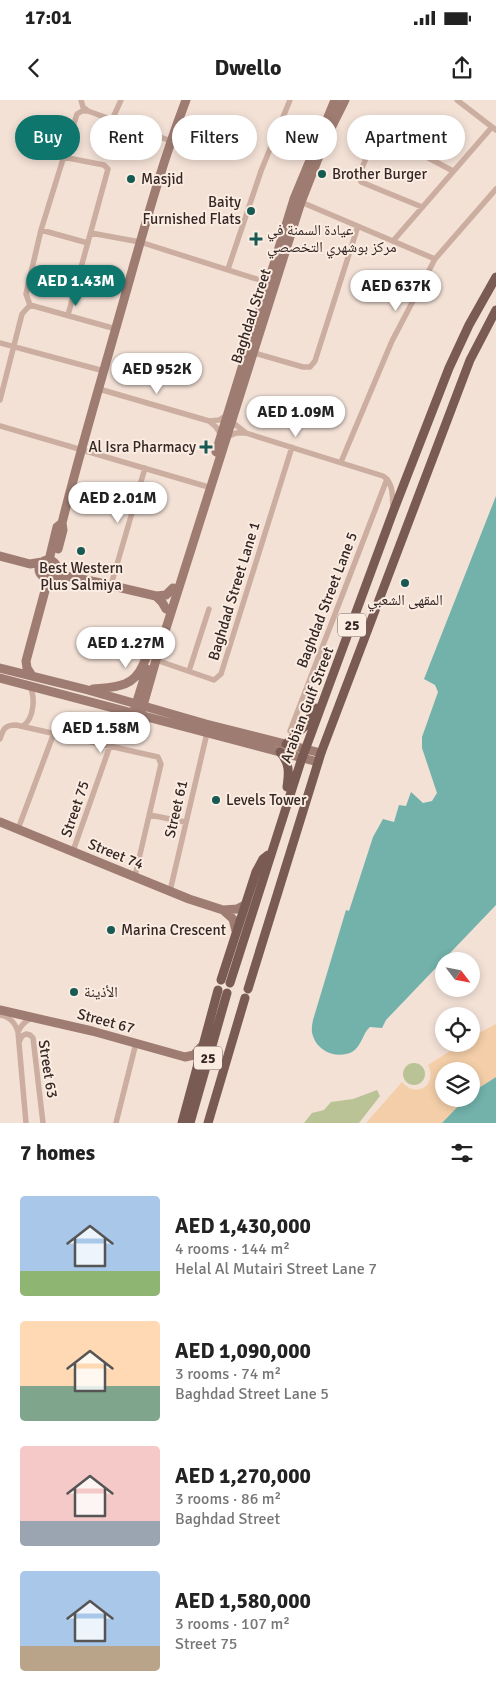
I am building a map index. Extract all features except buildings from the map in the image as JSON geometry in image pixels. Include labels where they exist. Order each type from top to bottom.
[{"type":"main road","points":[[32,676],[26,666],[27,649],[47,584],[47,576],[40,566],[51,563],[56,553],[81,449],[140,242],[171,141],[186,100]]},
{"type":"main road","name":"Baghdad Street","points":[[139,705],[156,660],[224,436],[254,353],[302,202],[340,102]]},
{"type":"main road","name":"Baghdad Street","points":[[230,418],[294,199],[340,102]]},
{"type":"main road","name":"Arabian Gulf Street","points":[[230,984],[303,753],[326,697],[393,512],[449,368],[496,277]]},
{"type":"main road","points":[[470,360],[463,361],[460,355],[479,307]]},
{"type":"main road","name":"Arabian Gulf Street","points":[[208,1123],[246,993],[321,753],[470,360],[496,310]]},
{"type":"main road","name":"Baghdad Street","points":[[136,715],[172,588],[205,486],[224,436]]},
{"type":"main road","points":[[0,556],[30,564],[51,563],[66,571],[96,582]]},
{"type":"main road","points":[[47,576],[57,572],[51,563]]},
{"type":"main road","points":[[30,564],[47,576],[65,576],[156,596],[166,595],[172,588]]},
{"type":"main road","points":[[156,596],[166,610]]},
{"type":"main road","points":[[88,690],[115,688],[132,680],[141,670],[148,652],[156,641]]},
{"type":"main road","points":[[4,669],[19,662],[27,649]]},
{"type":"main road","points":[[4,669],[286,744],[318,762]]},
{"type":"main road","points":[[0,678],[280,752],[321,753]]},
{"type":"main road","points":[[286,744],[304,727],[326,697]]},
{"type":"main road","points":[[280,752],[287,761],[289,769],[288,798]]},
{"type":"main road","name":"Street 74","points":[[0,822],[170,891],[223,910]]},
{"type":"main road","points":[[221,980],[256,872],[270,853]]},
{"type":"main road","points":[[223,910],[237,909],[245,905]]},
{"type":"main road","points":[[223,910],[233,919],[236,931]]},
{"type":"main road","points":[[184,1122],[201,1047],[218,990]]},
{"type":"main road","name":"25","points":[[184,1122],[228,993]]},
{"type":"main road","name":"Street 67","points":[[0,1010],[39,1017],[186,1057],[194,1055],[201,1047]]},
{"type":"street","points":[[81,100],[88,111],[99,115]]},
{"type":"street","points":[[114,115],[121,100]]},
{"type":"street","points":[[228,269],[261,171],[290,100]]},
{"type":"street","points":[[340,102],[349,100]]},
{"type":"street","points":[[393,241],[453,171],[494,128],[458,100]]},
{"type":"street","points":[[466,106],[470,100]]},
{"type":"street","points":[[77,115],[79,112],[88,111]]},
{"type":"street","points":[[422,207],[361,182],[359,176],[375,137],[378,134],[385,135],[453,171]]},
{"type":"street","points":[[162,138],[171,141]]},
{"type":"street","points":[[30,305],[26,294],[41,230],[62,160]]},
{"type":"street","points":[[68,316],[108,171],[104,165],[78,160]]},
{"type":"street","points":[[341,462],[392,341],[435,259],[496,189]]},
{"type":"street","points":[[302,202],[435,259]]},
{"type":"street","points":[[254,353],[303,367],[310,367],[316,361],[358,226]]},
{"type":"street","points":[[41,230],[88,243]]},
{"type":"street","points":[[91,232],[140,242],[268,283]]},
{"type":"street","points":[[30,305],[116,329]]},
{"type":"street","points":[[0,400],[22,314],[30,305]]},
{"type":"street","points":[[0,343],[104,371]]},
{"type":"street","points":[[99,389],[209,421],[230,418],[246,433]]},
{"type":"street","points":[[209,421],[224,436],[246,433],[387,478],[391,485],[393,512]]},
{"type":"street","points":[[0,426],[205,486]]},
{"type":"street","name":"Baghdad Street Lane 1","points":[[156,660],[214,680],[221,674],[292,447]]},
{"type":"street","points":[[111,585],[145,468]]},
{"type":"street","name":"Baghdad Street Lane 5","points":[[290,731],[387,478]]},
{"type":"street","points":[[189,671],[209,609]]},
{"type":"street","points":[[23,726],[29,720],[33,698],[33,692],[29,685]]},
{"type":"street","points":[[38,730],[34,719],[36,697],[42,689]]},
{"type":"street","points":[[0,739],[6,727],[10,725],[23,726],[156,756],[160,760],[161,764],[135,876]]},
{"type":"street","points":[[18,829],[54,733]]},
{"type":"street","name":"Street 61","points":[[170,891],[207,733]]},
{"type":"street","name":"Street 75","points":[[73,852],[110,746]]},
{"type":"street","points":[[150,815],[185,822]]},
{"type":"street","name":"Street 63","points":[[0,1016],[8,1017],[13,1021],[18,1032],[26,1123]]},
{"type":"street","name":"Street 63","points":[[18,1032],[26,1021],[39,1017]]},
{"type":"street","name":"Street 63","points":[[19,1042],[22,1036],[26,1034],[34,1038],[43,1123]]},
{"type":"street","points":[[116,1123],[136,1043]]},
{"type":"green space","points":[[414,1063],[422,1066],[425,1074],[422,1082],[414,1085],[406,1082],[403,1074],[406,1066]]},
{"type":"green space","points":[[377,1090],[380,1096],[359,1123],[304,1123],[312,1113],[324,1110],[331,1102],[353,1099]]},
{"type":"sand","points":[[496,1024],[496,1077],[480,1087],[480,1062],[435,1062],[435,1107],[457,1107],[442,1123],[366,1123],[402,1082],[413,1089],[419,1089],[428,1084],[430,1072],[428,1065],[448,1052],[480,1052],[480,1032]]},
{"type":"water","points":[[496,496],[496,905],[451,952],[435,952],[435,969],[386,1020],[382,1028],[370,1027],[358,1047],[352,1052],[340,1055],[329,1053],[315,1042],[312,1032],[313,1020],[346,910],[349,911],[373,837],[383,819],[394,822],[399,805],[406,806],[411,792],[423,803],[432,801],[437,793],[422,748],[422,737],[438,692],[435,685],[424,679]]},
{"type":"water","points":[[496,1077],[496,1123],[442,1123],[457,1107],[480,1107],[480,1087]]},
{"type":"place","name":"Brother Burger","points":[[322,174]]},
{"type":"place","name":"Masjid","points":[[131,179]]},
{"type":"place","name":"Baity Furnished Flats","points":[[251,211]]},
{"type":"place","name":"عيادة السمنة في مركز بوشهري التخصصي","points":[[256,239]]},
{"type":"place","name":"Al Isra Pharmacy","points":[[206,447]]},
{"type":"place","name":"Best Western Plus Salmiya","points":[[81,551]]},
{"type":"place","name":"المقهى الشعبي","points":[[405,583]]},
{"type":"place","name":"Levels Tower","points":[[216,800]]},
{"type":"place","name":"Marina Crescent","points":[[111,930]]},
{"type":"place","name":"الأذينة","points":[[74,992]]}]
